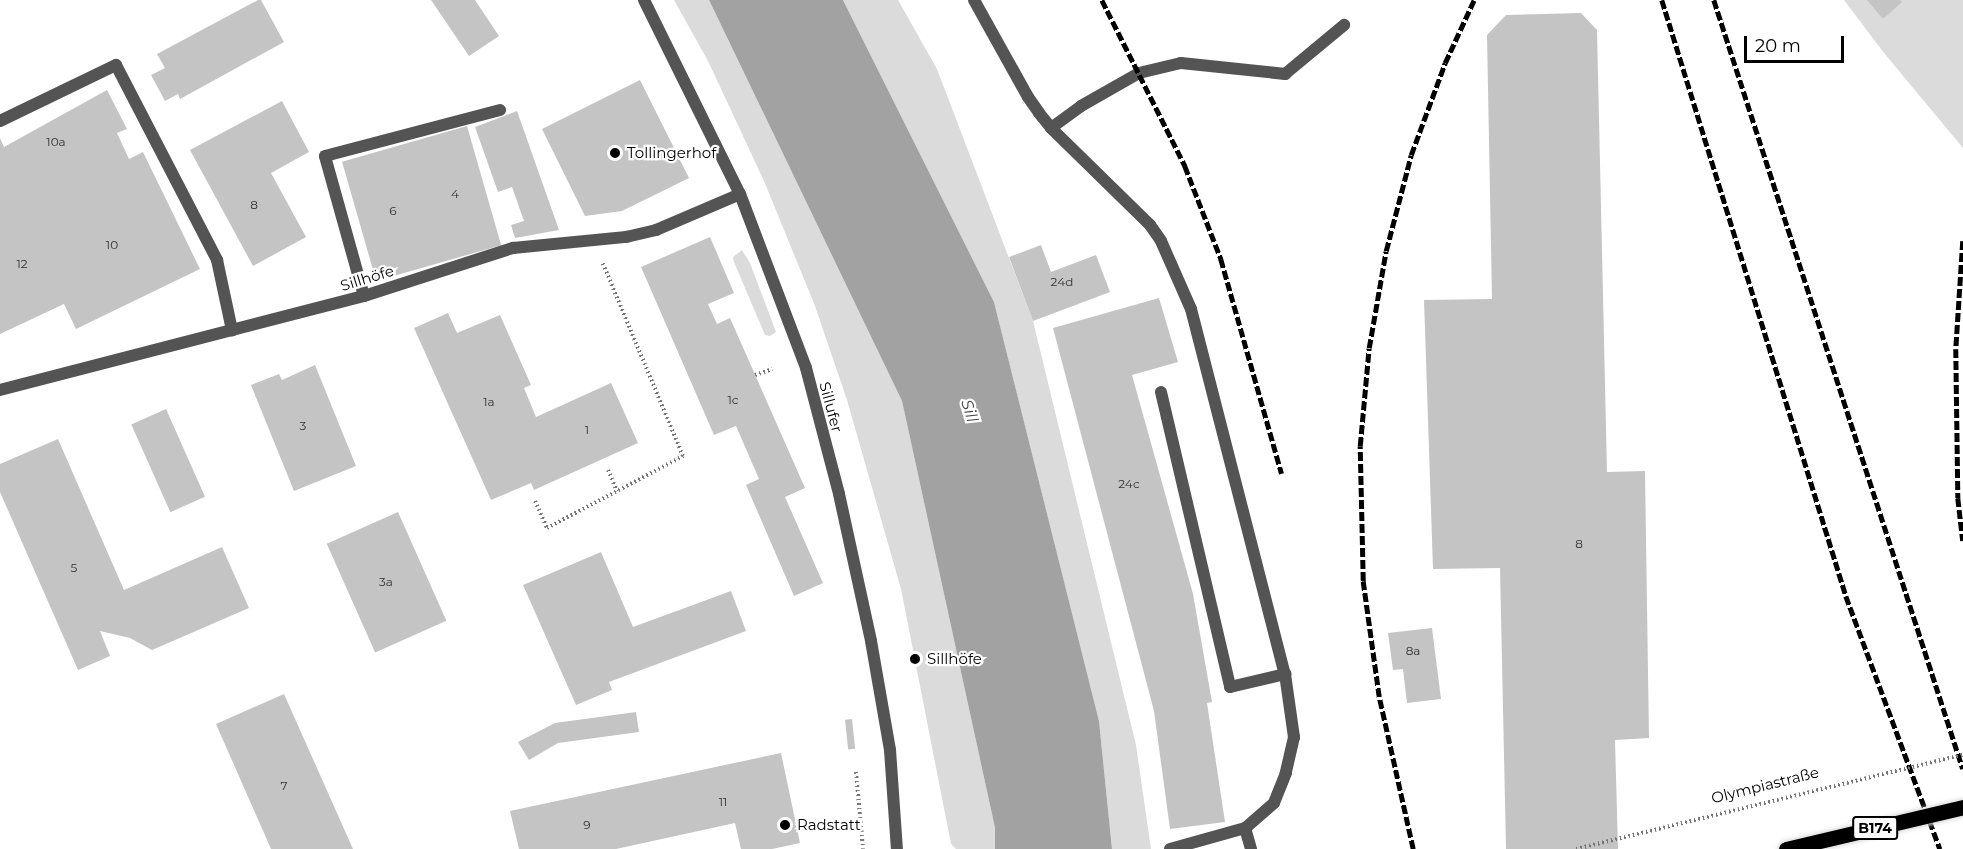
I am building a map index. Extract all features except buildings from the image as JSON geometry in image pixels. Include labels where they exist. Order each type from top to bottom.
[{"type":"main road","name":"B174","points":[[1786,849],[1963,807]]},
{"type":"street","name":"Sillufer","points":[[644,0],[740,194],[806,368],[839,494],[871,641],[890,750],[897,849]]},
{"type":"street","points":[[974,0],[1028,97],[1052,128],[1150,225],[1161,241],[1191,309],[1285,674],[1294,737],[1286,773],[1274,803],[1245,828],[1170,849]]},
{"type":"street","points":[[1052,128],[1081,106],[1139,73],[1181,63],[1285,74],[1344,25]]},
{"type":"street","points":[[0,121],[116,65],[217,260],[232,330]]},
{"type":"street","points":[[364,296],[325,156],[500,110]]},
{"type":"street","name":"Sillhöfe","points":[[0,390],[364,296],[513,248],[593,238],[626,237],[656,230],[740,194]]},
{"type":"street","points":[[1161,392],[1230,687],[1285,674]]},
{"type":"street","points":[[1245,828],[1251,849]]},
{"type":"path","points":[[535,501],[547,528],[683,456],[593,238]]},
{"type":"path","points":[[755,375],[772,369]]},
{"type":"path","points":[[608,470],[617,491]]},
{"type":"path","name":"Olympiastraße","points":[[1576,849],[1963,755]]},
{"type":"path","points":[[856,772],[863,849]]},
{"type":"shaded area","points":[[674,0],[709,0],[902,401],[995,828],[995,849],[956,849],[951,844],[901,589],[847,400],[815,306],[764,181],[708,61]]},
{"type":"shaded area","points":[[843,0],[898,0],[937,69],[1033,321],[1136,745],[1151,849],[1112,849],[1099,721],[994,302]]},
{"type":"shaded area","points":[[1844,0],[1963,0],[1963,148],[1884,53]]},
{"type":"shaded area","points":[[742,250],[750,263],[776,332],[770,336],[765,335],[734,262],[733,257]]},
{"type":"water","name":"Sill","points":[[709,0],[843,0],[994,302],[1099,721],[1112,849],[995,849],[995,828],[902,401]]},
{"type":"railway","points":[[1102,0],[1185,166],[1221,259],[1282,474]]},
{"type":"railway","points":[[1413,849],[1379,697],[1363,581],[1360,446],[1369,348],[1386,251],[1411,155],[1445,63],[1474,0]]},
{"type":"railway","points":[[1662,0],[1846,596],[1940,849]]},
{"type":"railway","points":[[1714,0],[1963,769]]},
{"type":"railway","points":[[1963,241],[1956,349],[1958,498],[1963,541]]},
{"type":"place","name":"Tollingerhof","points":[[615,153]]},
{"type":"place","name":"Sillhöfe","points":[[915,659]]},
{"type":"place","name":"Radstatt","points":[[785,825]]}]
